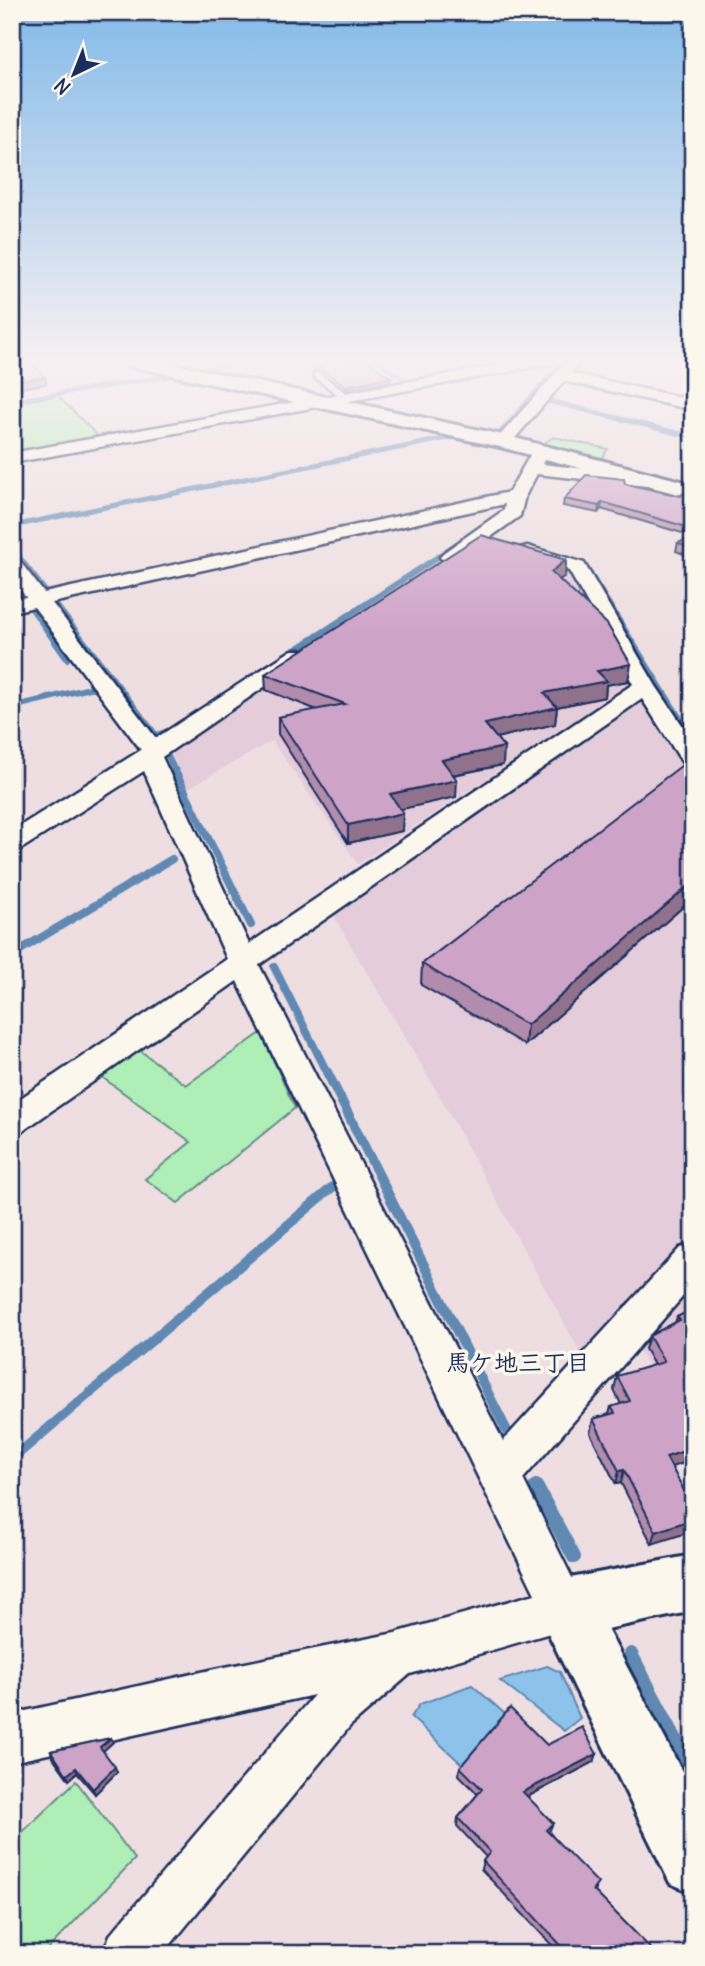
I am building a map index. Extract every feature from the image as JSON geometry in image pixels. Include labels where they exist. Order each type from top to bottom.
[{"type":"main road","points":[[523,452],[536,459],[693,491]]},
{"type":"main road","points":[[693,1583],[565,1608],[693,1860]]},
{"type":"street","points":[[12,458],[47,452]]},
{"type":"street","points":[[433,569],[479,539],[513,512],[516,496],[536,459]]},
{"type":"street","points":[[12,606],[516,496]]},
{"type":"street","points":[[479,539],[578,567],[645,686],[693,760]]},
{"type":"street","points":[[12,564],[152,753],[243,962],[565,1608],[398,1655],[215,1692],[12,1738]]},
{"type":"street","points":[[12,843],[316,644]]},
{"type":"street","points":[[12,1121],[645,686]]},
{"type":"street","points":[[499,1475],[693,1259]]},
{"type":"street","points":[[129,1954],[333,1709],[398,1655]]},
{"type":"shaded area","points":[[480,544],[568,568],[635,680],[358,864],[272,741],[188,788],[168,747]]},
{"type":"shaded area","points":[[645,699],[693,770],[693,1240],[585,1361],[439,1095],[333,915]]},
{"type":"shaded area","points":[[693,1282],[693,1439],[636,1346]]},
{"type":"green space","points":[[576,452],[606,452],[602,458]]},
{"type":"green space","points":[[261,1033],[295,1108],[178,1203],[145,1179],[191,1142],[95,1072],[134,1046],[186,1085]]},
{"type":"green space","points":[[76,1781],[135,1859],[43,1954],[12,1954],[12,1842]]},
{"type":"water","points":[[547,1666],[560,1672],[580,1718],[564,1731],[500,1681]]},
{"type":"water","points":[[472,1685],[505,1714],[465,1767],[411,1717],[420,1704]]},
{"type":"building","points":[[586,475],[624,479],[625,484],[693,497],[693,525],[690,528],[602,502],[599,506],[564,499]]},
{"type":"building","points":[[481,535],[566,560],[551,572],[607,624],[631,664],[597,671],[607,681],[544,693],[557,707],[485,724],[504,747],[442,760],[457,780],[390,794],[403,813],[348,825],[278,717],[345,704],[265,674]]},
{"type":"building","points":[[693,537],[693,550],[678,543]]},
{"type":"building","points":[[690,759],[693,760],[693,882],[527,1025],[422,964]]},
{"type":"building","points":[[693,1309],[693,1448],[666,1457],[693,1507],[693,1519],[656,1532],[624,1470],[619,1471],[593,1419],[615,1413],[611,1407],[630,1401],[617,1376],[664,1362],[649,1336],[680,1320],[677,1317]]},
{"type":"building","points":[[510,1708],[547,1745],[582,1727],[597,1754],[523,1792],[553,1823],[546,1830],[598,1883],[593,1890],[656,1954],[569,1954],[483,1861],[490,1852],[458,1818],[482,1789],[460,1767]]},
{"type":"building","points":[[111,1738],[100,1747],[115,1767],[93,1789],[76,1768],[67,1775],[51,1751]]},
{"type":"waterway","points":[[12,526],[380,452]]},
{"type":"waterway","points":[[12,548],[45,591]]},
{"type":"waterway","points":[[286,656],[450,549]]},
{"type":"waterway","points":[[590,574],[693,739]]},
{"type":"waterway","points":[[12,583],[23,598]]},
{"type":"waterway","points":[[56,605],[156,735],[171,730]]},
{"type":"waterway","points":[[32,609],[67,659]]},
{"type":"waterway","points":[[12,707],[90,688]]},
{"type":"waterway","points":[[165,750],[176,773]]},
{"type":"waterway","points":[[175,771],[251,925]]},
{"type":"waterway","points":[[12,955],[172,859]]},
{"type":"waterway","points":[[274,967],[328,1074]]},
{"type":"waterway","points":[[327,1072],[509,1435]]},
{"type":"waterway","points":[[12,1459],[335,1185]]},
{"type":"waterway","points":[[536,1486],[574,1557]]},
{"type":"waterway","points":[[631,1654],[693,1772]]},
{"type":"district","name":"馬ケ地三丁目","points":[[518,1362]]}]
